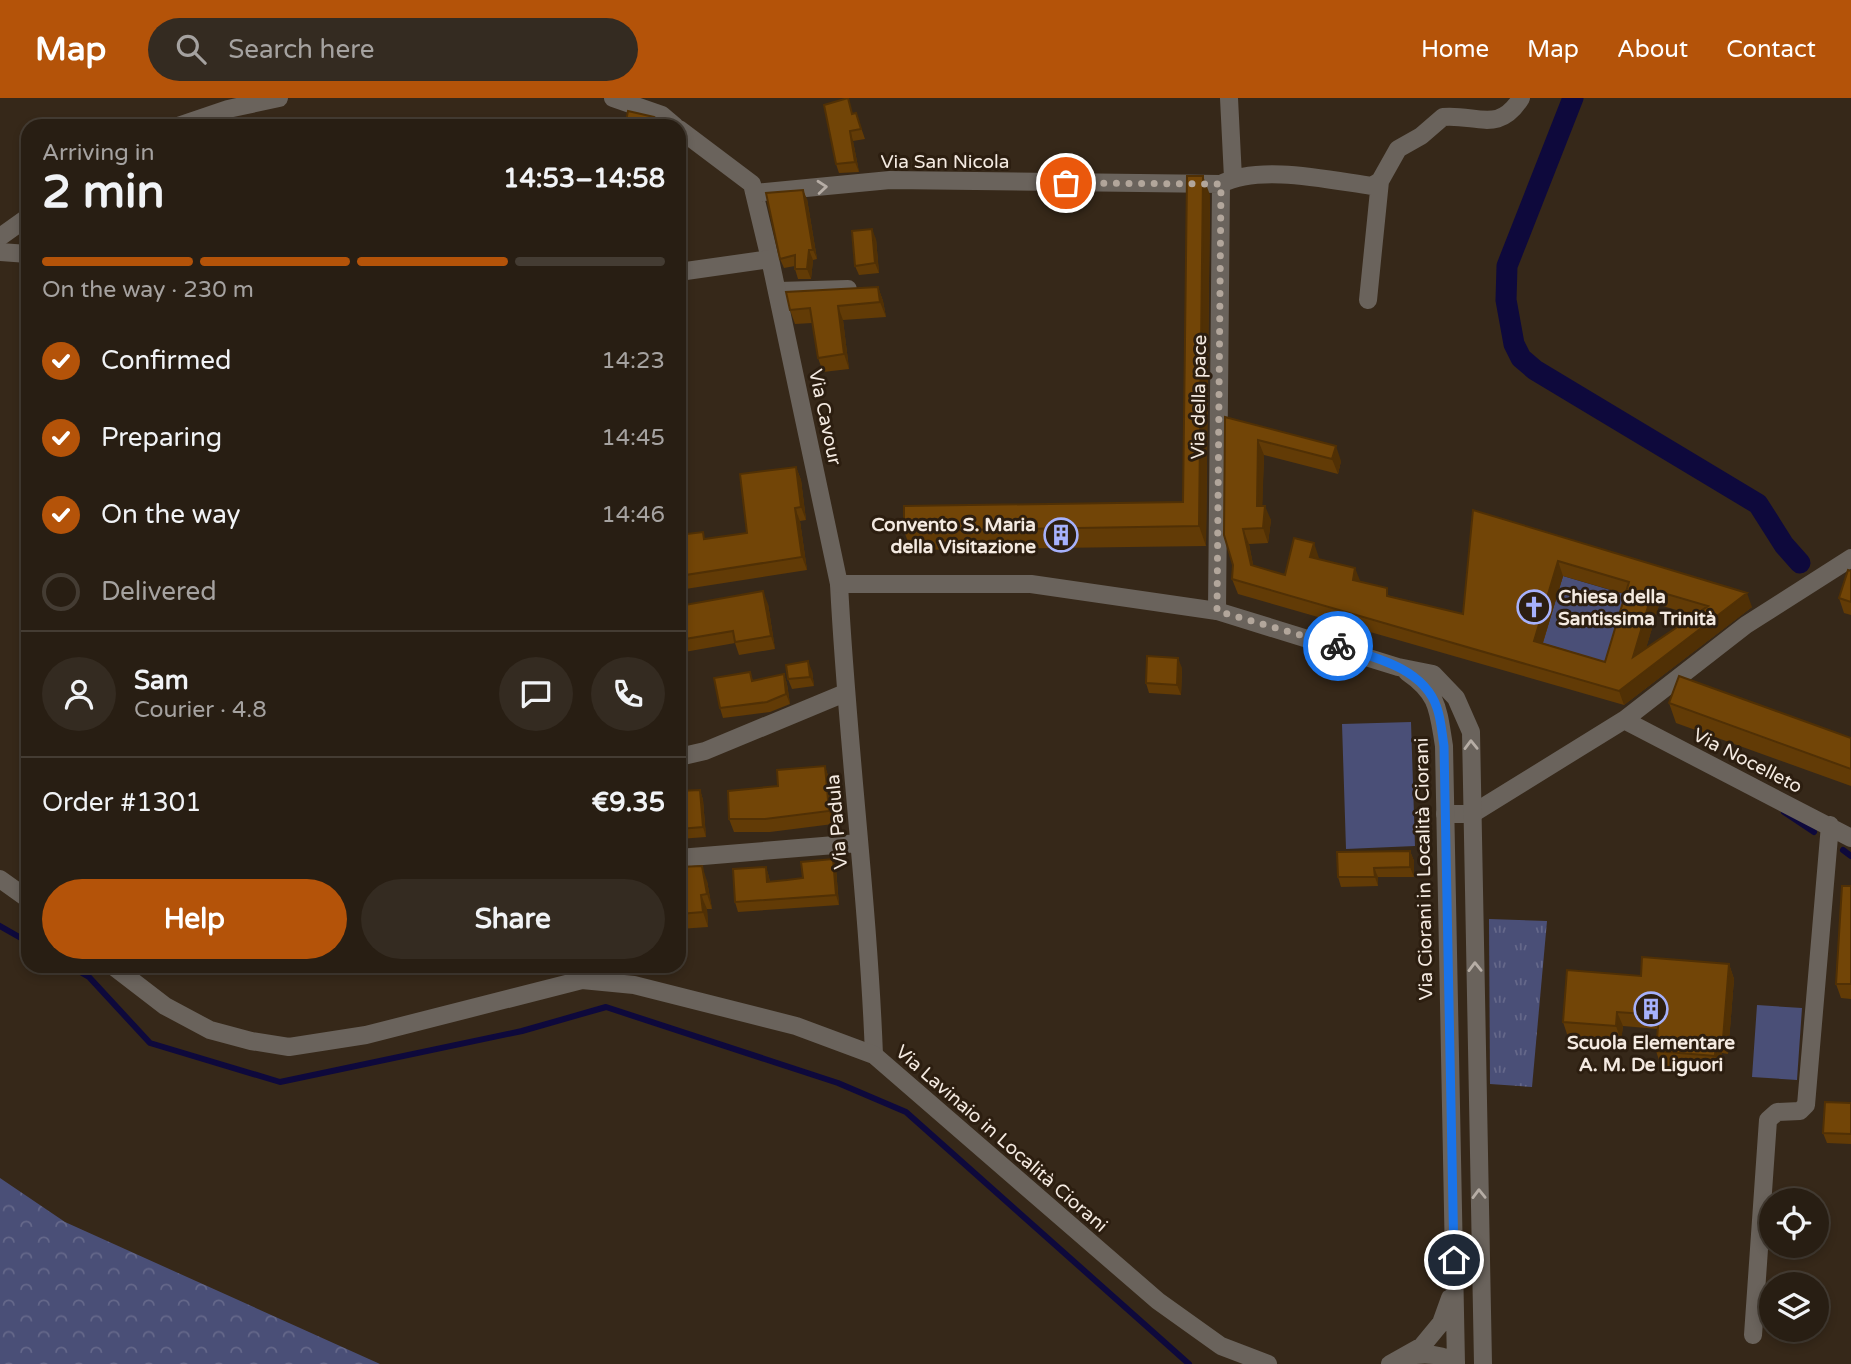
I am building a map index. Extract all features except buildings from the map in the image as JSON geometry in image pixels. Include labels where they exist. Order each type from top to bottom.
[{"type":"street","points":[[199,119],[228,109],[279,98]]},
{"type":"street","points":[[613,98],[666,119]]},
{"type":"street","name":"Via della pace","points":[[1217,611],[1229,98]]},
{"type":"street","points":[[1368,300],[1380,181],[1398,149],[1421,136],[1443,117],[1500,119],[1513,111],[1521,98]]},
{"type":"street","points":[[686,135],[752,184],[754,193]]},
{"type":"street","name":"Via San Nicola","points":[[754,193],[890,180],[1227,181],[1285,176],[1372,186],[1380,181]]},
{"type":"street","name":"Via Cavour","points":[[754,193],[778,291],[839,584]]},
{"type":"street","points":[[0,237],[21,222]]},
{"type":"street","points":[[0,252],[21,254]]},
{"type":"street","points":[[686,271],[770,259]]},
{"type":"street","points":[[778,291],[871,289]]},
{"type":"street","points":[[1445,814],[1472,814],[1624,720],[1746,625],[1851,558]]},
{"type":"street","points":[[839,584],[1031,584],[1217,611],[1398,667],[1433,674],[1457,698],[1471,732],[1483,1362],[1455,1363],[1445,1356],[1420,1354],[1394,1361]]},
{"type":"street","name":"Via Padula","points":[[839,584],[874,1055]]},
{"type":"street","name":"Via Ciorani in Località Ciorani","points":[[1398,667],[1426,685],[1438,708],[1444,746],[1455,1363]]},
{"type":"street","points":[[686,755],[705,751],[845,693]]},
{"type":"street","name":"Via Nocelleto","points":[[1624,720],[1851,838]]},
{"type":"street","points":[[1753,1335],[1768,1120],[1777,1112],[1800,1111],[1806,1105],[1830,825]]},
{"type":"street","points":[[686,857],[859,844]]},
{"type":"street","points":[[0,879],[21,894]]},
{"type":"street","name":"Via Lavinaio in Località Ciorani","points":[[124,973],[165,1006],[210,1030],[251,1041],[289,1047],[366,1035],[582,980],[634,985],[783,1022],[874,1055],[1158,1301],[1221,1346],[1268,1364]]},
{"type":"street","points":[[1394,1361],[1422,1346],[1441,1323],[1454,1288]]},
{"type":"green space","points":[[1563,576],[1634,597],[1610,677],[1539,655]]},
{"type":"green space","points":[[1411,722],[1415,846],[1346,849],[1342,724]]},
{"type":"green space","points":[[1489,919],[1547,921],[1532,1087],[1490,1084]]},
{"type":"green space","points":[[1757,1005],[1802,1008],[1797,1080],[1752,1077]]},
{"type":"green space","points":[[0,1178],[65,1222],[380,1364],[0,1364]]},
{"type":"waterway","points":[[1573,98],[1507,266],[1506,300],[1514,344],[1521,358],[1535,370],[1758,504],[1784,545],[1800,563]]},
{"type":"waterway","points":[[1784,812],[1814,832]]},
{"type":"waterway","points":[[1843,850],[1851,856]]},
{"type":"waterway","points":[[0,926],[21,938]]},
{"type":"waterway","points":[[82,973],[89,977],[150,1043],[280,1082],[522,1031],[606,1007],[838,1083],[906,1112],[1189,1364]]},
{"type":"way so far","points":[[1066,183],[1221,184],[1217,611],[1338,646]]},
{"type":"place","name":"Convento S. Maria della Visitazione","points":[[1061,535]]},
{"type":"place","name":"Chiesa della Santissima Trinità","points":[[1534,607]]},
{"type":"place","name":"Scuola Elementare A. M. De Liguori","points":[[1651,1009]]},
{"type":"route","points":[[1338,646],[1398,667],[1426,685],[1438,708],[1444,746],[1454,1260]]}]
